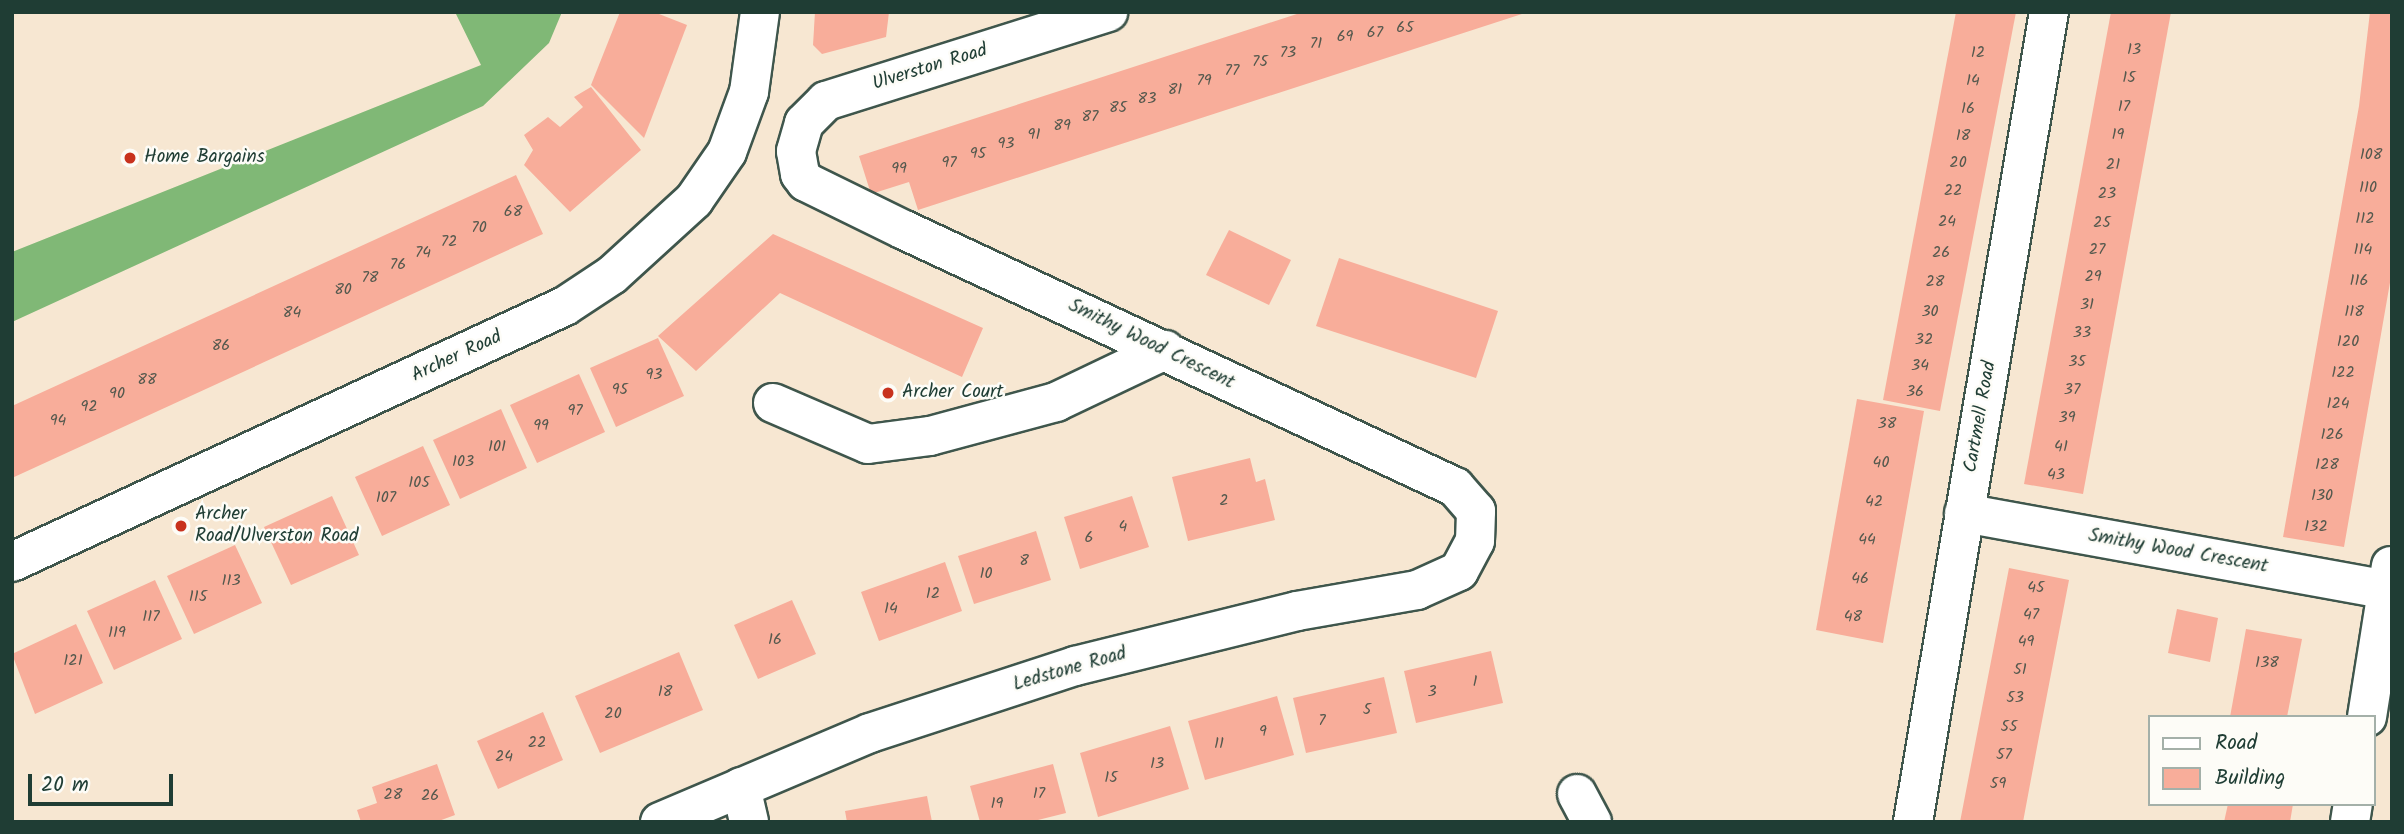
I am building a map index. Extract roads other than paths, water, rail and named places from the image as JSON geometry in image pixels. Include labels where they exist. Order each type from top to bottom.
[{"type":"street","name":"Archer Road","points":[[12,562],[565,306],[612,275],[694,200],[727,152],[749,92],[761,12]]},
{"type":"street","name":"Ulverston Road","points":[[798,168],[796,151],[804,123],[826,101],[1108,12]]},
{"type":"street","name":"Cartmell Road","points":[[1913,822],[2049,12]]},
{"type":"street","name":"Smithy Wood Crescent","points":[[798,168],[806,182],[904,230],[1165,350],[1311,424],[1455,487],[1476,511],[1475,541]]},
{"type":"street","points":[[772,403],[868,444],[930,436],[1056,402],[1165,350]]},
{"type":"street","name":"Smithy Wood Crescent","points":[[1964,513],[2390,582]]},
{"type":"street","name":"Ledstone Road","points":[[660,822],[745,804],[870,733],[1075,666],[1297,611],[1417,590],[1459,571],[1475,541]]},
{"type":"street","points":[[2367,715],[2390,582]]},
{"type":"place","name":"Home Bargains","points":[[130,158]]},
{"type":"place","name":"Archer Court","points":[[888,393]]},
{"type":"place","name":"Archer Road/Ulverston Road","points":[[181,526]]}]
